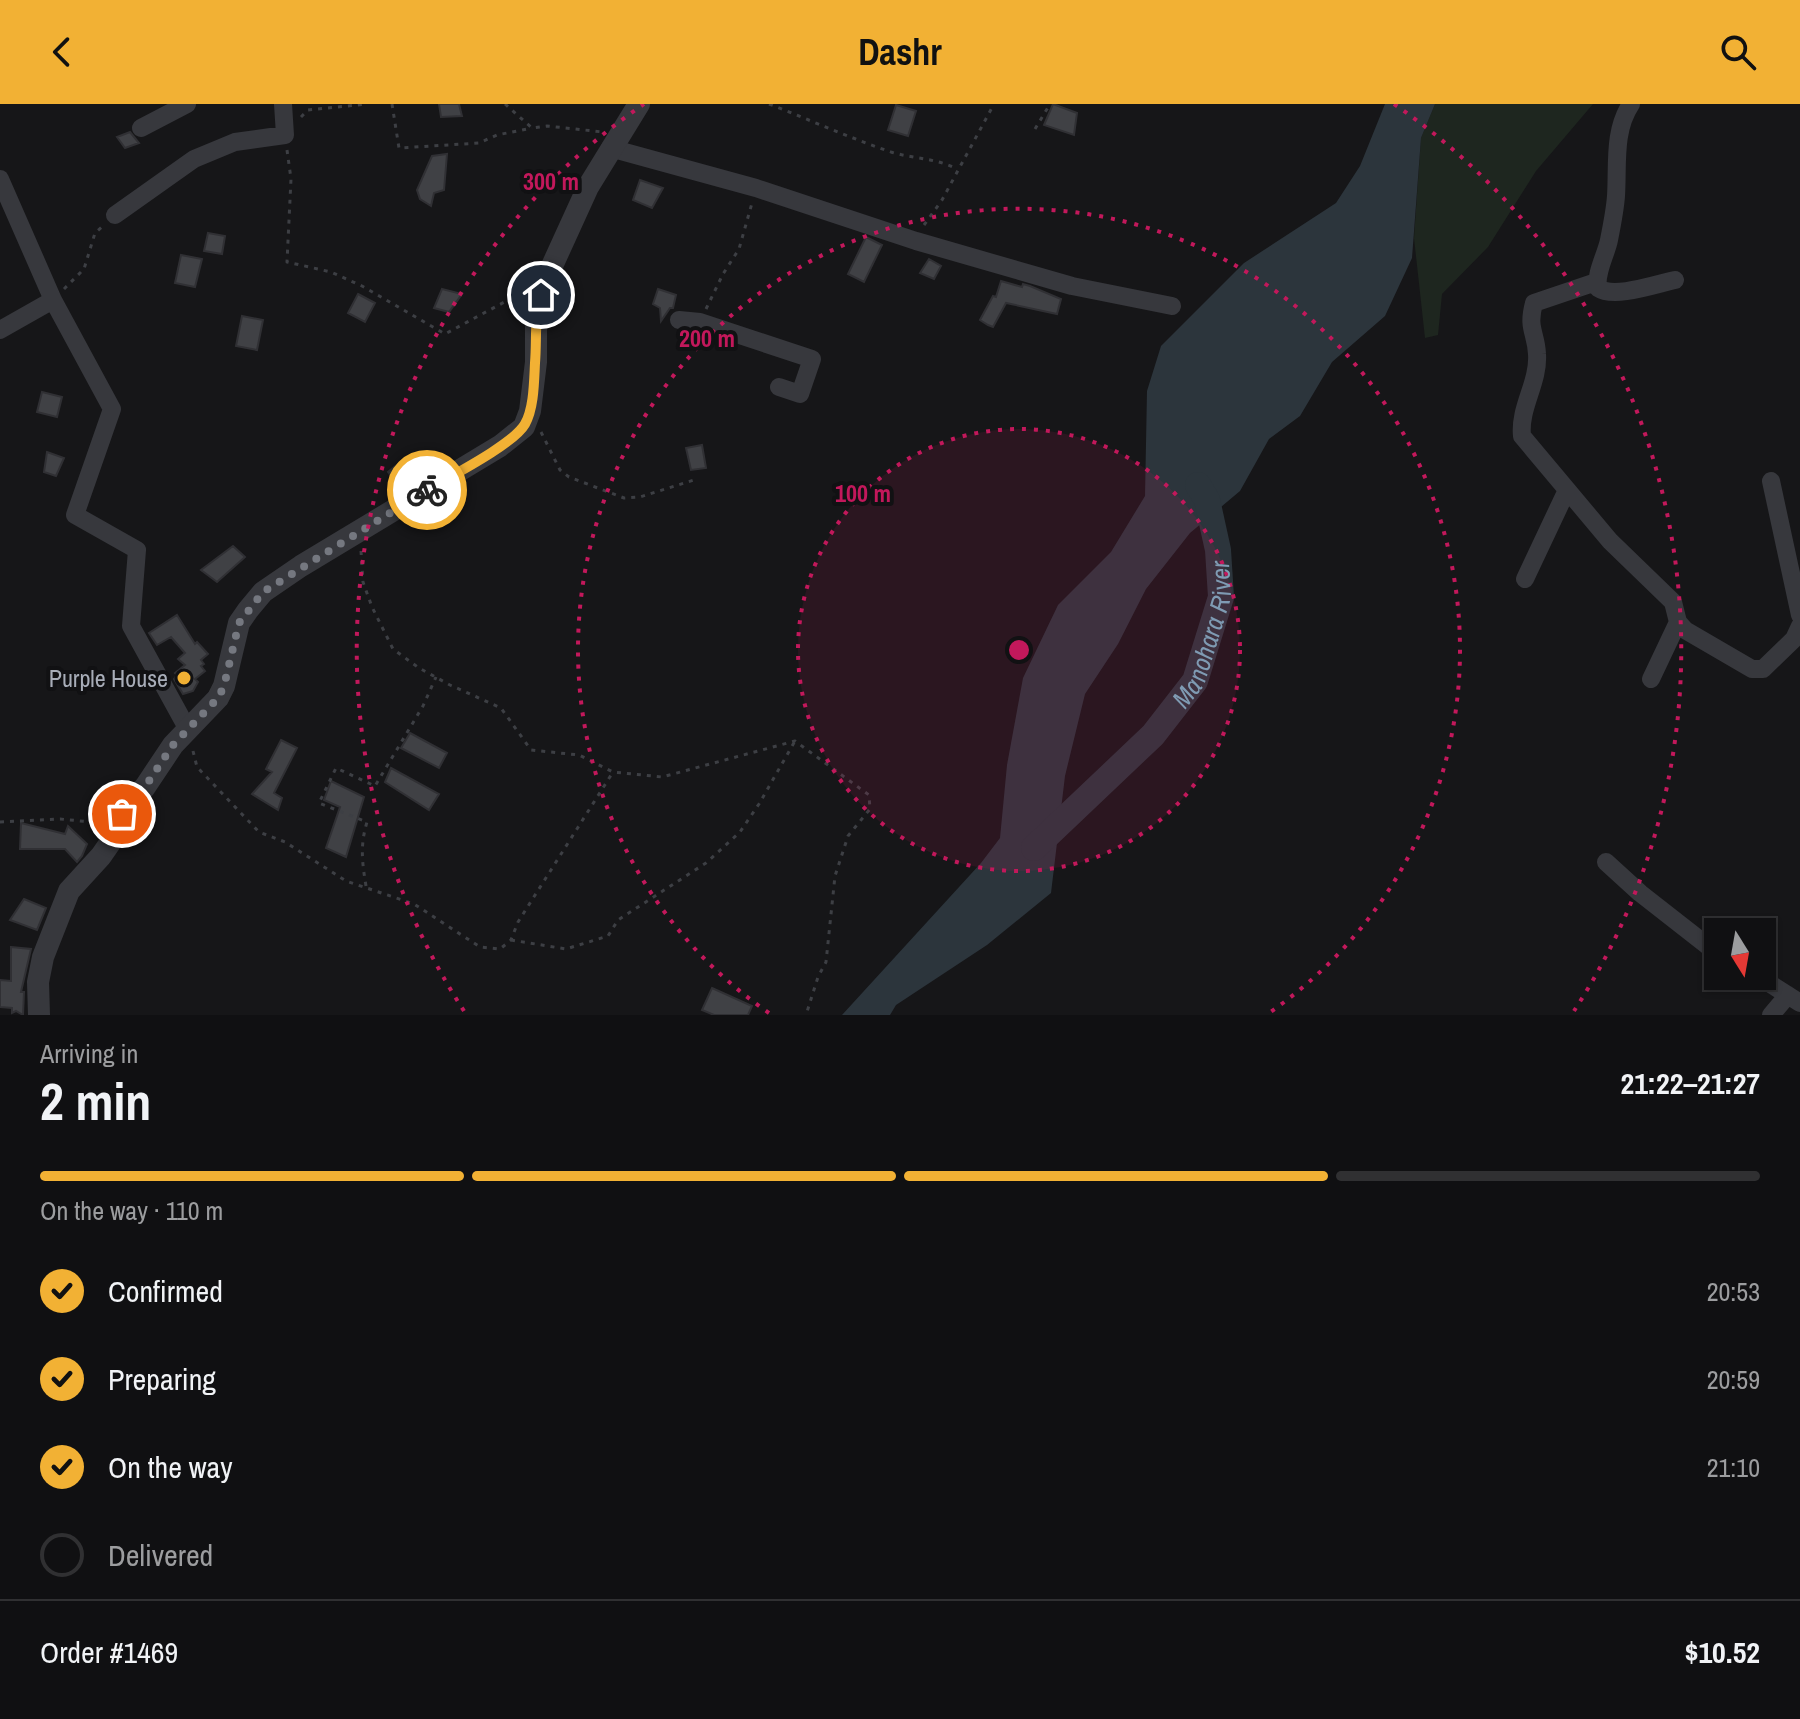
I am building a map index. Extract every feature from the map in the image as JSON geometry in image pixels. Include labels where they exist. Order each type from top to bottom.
[{"type":"street","points":[[141,128],[187,104]]},
{"type":"street","points":[[115,215],[194,159],[235,142],[285,135],[283,104]]},
{"type":"street","points":[[39,1015],[38,982],[50,936],[69,891],[101,856],[122,814],[187,728],[218,698],[224,686],[239,623],[263,592],[362,528],[500,446],[524,427],[530,411],[536,362],[536,313],[547,277],[588,187],[639,104]]},
{"type":"street","points":[[1631,104],[1623,116],[1618,139],[1616,199],[1596,282],[1603,292],[1629,291],[1675,280]]},
{"type":"street","points":[[614,142],[916,241],[1072,286],[1172,306]]},
{"type":"street","points":[[0,179],[53,300],[112,409],[75,515],[137,550],[131,626],[187,728]]},
{"type":"street","points":[[1596,282],[1534,303],[1530,328],[1537,353],[1521,421],[1522,436],[1610,541],[1673,602],[1678,622],[1685,630],[1752,669],[1763,669],[1771,664],[1798,636]]},
{"type":"street","points":[[0,330],[53,300]]},
{"type":"street","points":[[679,320],[700,322],[812,359],[800,394],[779,387]]},
{"type":"street","points":[[1771,481],[1800,615]]},
{"type":"street","points":[[1525,579],[1566,492]]},
{"type":"street","points":[[1651,679],[1678,622]]},
{"type":"street","points":[[1606,862],[1704,943]]},
{"type":"street","points":[[1771,1015],[1794,999],[1776,988]]},
{"type":"path","points":[[367,104],[308,110],[285,135],[291,179],[287,262],[331,272],[362,286],[445,334],[547,277]]},
{"type":"path","points":[[392,104],[399,148],[479,143],[497,135],[547,126],[575,127],[614,142]]},
{"type":"path","points":[[505,104],[532,128]]},
{"type":"path","points":[[769,104],[873,146],[941,161],[957,169]]},
{"type":"path","points":[[916,241],[994,104]]},
{"type":"path","points":[[1035,129],[1050,104]]},
{"type":"path","points":[[700,322],[739,249],[756,188]]},
{"type":"path","points":[[53,300],[84,269],[95,233],[115,215]]},
{"type":"path","points":[[530,411],[560,470],[594,488],[632,498],[694,480]]},
{"type":"path","points":[[362,528],[363,582],[393,649],[436,677],[501,708],[531,750],[579,755],[613,772],[662,777],[795,741]]},
{"type":"path","points":[[367,888],[360,857],[367,822],[319,803],[336,768],[375,786],[423,706],[436,677]]},
{"type":"path","points":[[187,728],[197,767],[259,832],[285,842],[346,881],[414,904],[480,947],[500,949],[511,940],[518,922],[613,772]]},
{"type":"path","points":[[511,940],[566,949],[608,936],[618,920],[706,863],[740,832],[795,741]]},
{"type":"path","points":[[795,741],[869,795],[870,809],[848,836],[835,876],[826,962],[806,1015]]},
{"type":"path","points":[[0,822],[60,819],[116,825]]},
{"type":"shaded area","points":[[1385,104],[1435,104],[1421,138],[1412,258],[1385,316],[1332,362],[1300,416],[1269,439],[1240,491],[1190,533],[1146,589],[1118,644],[1085,694],[1065,776],[1051,893],[987,945],[896,1005],[890,1015],[842,1015],[981,863],[1000,838],[1007,765],[1023,678],[1058,605],[1111,552],[1145,496],[1147,391],[1161,346],[1244,263],[1336,203],[1360,166]]},
{"type":"shaded area","points":[[1435,104],[1593,104],[1536,171],[1488,247],[1442,294],[1438,335],[1425,338],[1414,238],[1421,138]]},
{"type":"building","points":[[439,104],[459,104],[462,116],[441,117]]},
{"type":"building","points":[[1053,104],[1077,113],[1074,135],[1044,125]]},
{"type":"building","points":[[896,105],[916,111],[908,136],[888,130]]},
{"type":"building","points":[[130,132],[139,143],[125,148],[117,137]]},
{"type":"building","points":[[447,154],[444,190],[434,193],[431,206],[420,199],[417,190],[432,156]]},
{"type":"building","points":[[640,180],[663,188],[652,208],[633,200]]},
{"type":"building","points":[[208,233],[225,236],[222,254],[204,251]]},
{"type":"building","points":[[866,237],[882,245],[864,282],[848,274]]},
{"type":"building","points":[[181,255],[202,259],[195,287],[175,283]]},
{"type":"building","points":[[929,259],[941,266],[934,279],[920,273]]},
{"type":"building","points":[[1001,281],[1030,286],[1061,299],[1057,314],[1006,303],[993,327],[988,325],[980,320],[993,296],[996,297]]},
{"type":"building","points":[[442,289],[462,294],[449,312],[434,308]]},
{"type":"building","points":[[658,289],[676,295],[673,308],[661,321],[660,308],[653,304]]},
{"type":"building","points":[[358,294],[375,303],[365,322],[348,313]]},
{"type":"building","points":[[242,316],[263,320],[257,350],[236,346]]},
{"type":"building","points":[[42,392],[62,397],[57,417],[37,412]]},
{"type":"building","points":[[702,445],[706,468],[691,470],[686,448]]},
{"type":"building","points":[[47,452],[64,458],[56,476],[44,472]]},
{"type":"building","points":[[402,461],[413,474],[398,486],[388,472]]},
{"type":"building","points":[[233,546],[245,557],[217,582],[201,570]]},
{"type":"building","points":[[177,615],[195,644],[197,642],[208,654],[201,660],[205,671],[195,679],[198,682],[193,691],[183,694],[174,679],[175,673],[185,665],[178,659],[185,653],[171,637],[157,645],[149,633]]},
{"type":"building","points":[[410,733],[447,753],[439,768],[401,748]]},
{"type":"building","points":[[281,740],[297,748],[274,793],[282,798],[278,810],[252,794],[272,772],[266,769]]},
{"type":"building","points":[[391,768],[439,794],[429,810],[385,782]]},
{"type":"building","points":[[331,781],[364,797],[346,857],[326,848],[340,807],[324,800]]},
{"type":"building","points":[[21,823],[65,834],[68,826],[87,844],[82,856],[77,862],[65,849],[20,849]]},
{"type":"building","points":[[24,899],[46,908],[37,930],[10,920]]},
{"type":"building","points":[[11,947],[31,949],[21,992],[24,992],[23,1015],[16,1011],[12,1013],[12,1008],[0,1007],[0,980],[11,981]]},
{"type":"building","points":[[712,988],[752,1006],[748,1015],[714,1015],[702,1010]]},
{"type":"waterway","name":"Manohara River","points":[[1034,848],[1153,735],[1195,681],[1221,597],[1218,550],[1207,500],[1198,485]]},
{"type":"way so far","points":[[122,814],[187,728],[218,698],[224,686],[239,623],[263,592],[427,490]]},
{"type":"place","name":"Purple House","points":[[184,678]]},
{"type":"route","points":[[427,490],[500,446],[524,427],[530,411],[536,362],[536,313],[541,295]]}]
